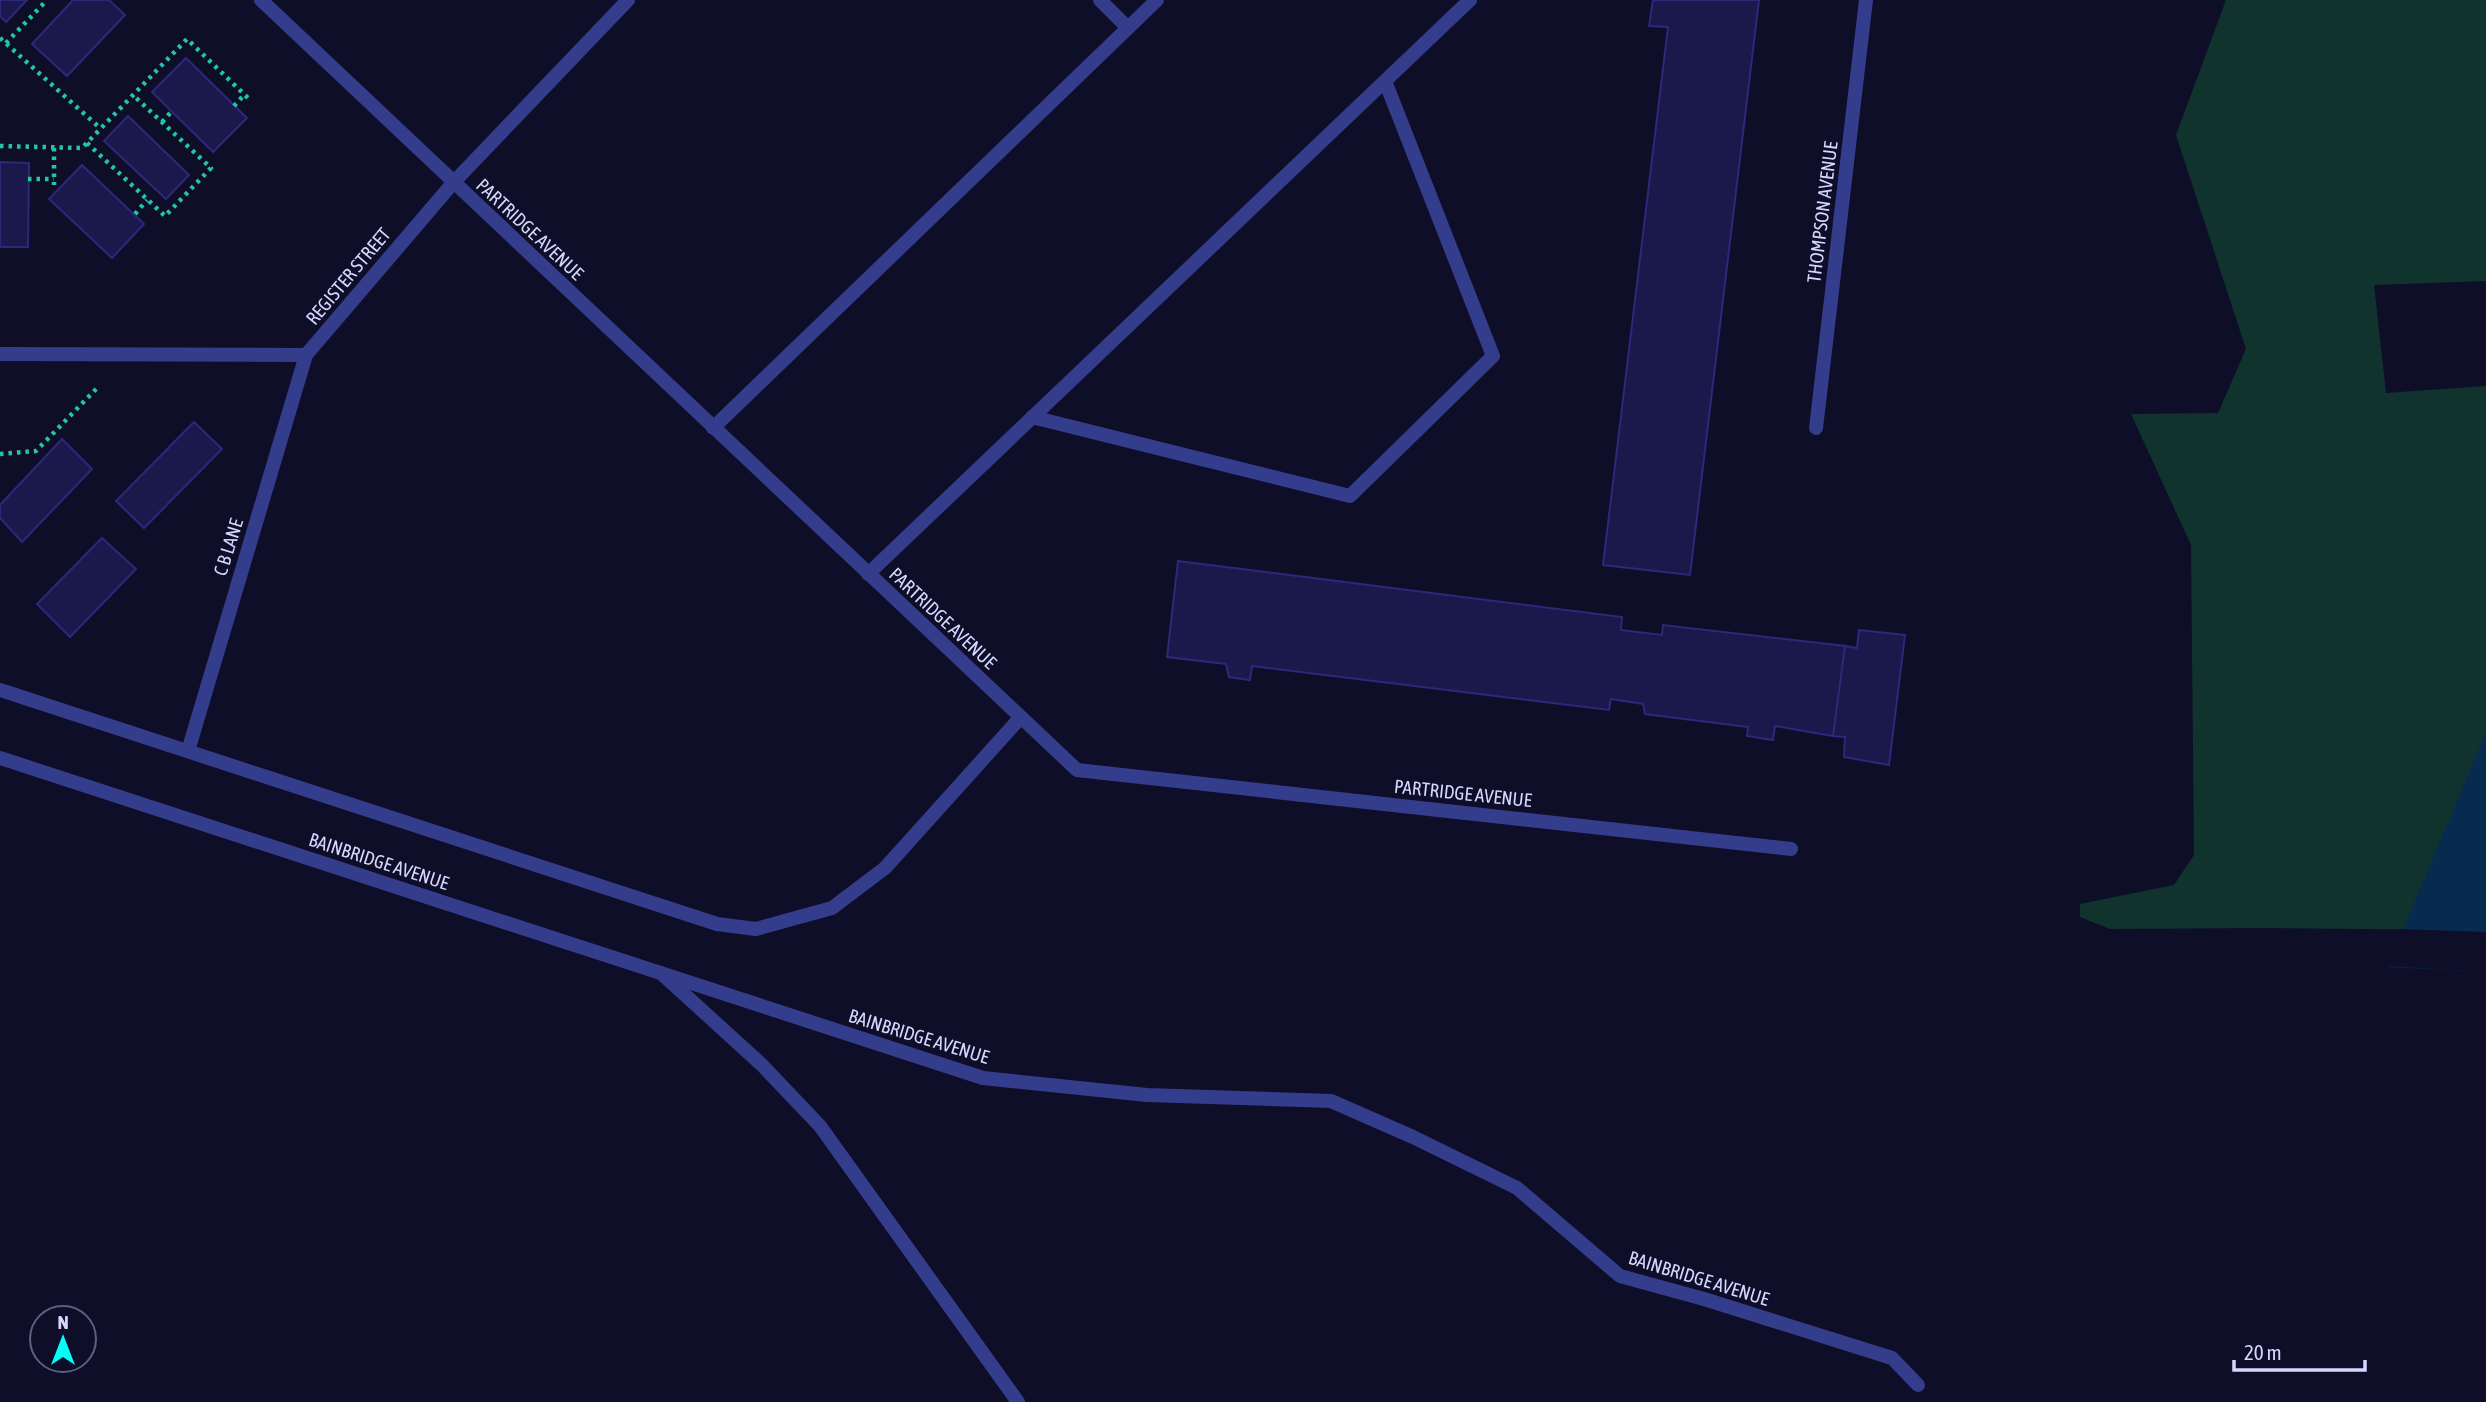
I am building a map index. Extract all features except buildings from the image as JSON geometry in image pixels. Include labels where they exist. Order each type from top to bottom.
[{"type":"street","name":"PARTRIDGE AVENUE","points":[[261,0],[1077,770],[1791,849]]},
{"type":"street","name":"REGISTER STREET","points":[[0,355],[306,355],[453,183],[628,0]]},
{"type":"street","points":[[1100,0],[1128,28]]},
{"type":"street","points":[[713,428],[1157,0]]},
{"type":"street","points":[[868,574],[1470,0]]},
{"type":"street","name":"THOMPSON AVENUE","points":[[1816,428],[1866,0]]},
{"type":"street","points":[[1032,417],[1350,496],[1493,356],[1385,81]]},
{"type":"street","name":"C B LANE","points":[[188,751],[306,355]]},
{"type":"street","points":[[0,690],[717,924],[756,929],[832,908],[885,868],[1021,717]]},
{"type":"street","name":"BAINBRIDGE AVENUE","points":[[0,758],[984,1078],[1147,1095],[1331,1101],[1413,1137],[1517,1188],[1620,1276],[1704,1299],[1892,1358],[1918,1385]]},
{"type":"street","points":[[661,973],[762,1065],[820,1126],[1017,1402]]},
{"type":"path","points":[[6,43],[47,0]]},
{"type":"path","points":[[0,38],[100,128]]},
{"type":"path","points":[[0,146],[82,148],[187,39],[246,96],[234,106]]},
{"type":"path","points":[[87,143],[165,216],[211,168],[133,95]]},
{"type":"path","points":[[162,122],[172,111]]},
{"type":"path","points":[[29,179],[54,182],[54,148]]},
{"type":"path","points":[[135,214],[147,200]]},
{"type":"path","points":[[0,454],[37,451],[128,355]]},
{"type":"green space","points":[[2226,0],[2486,0],[2486,281],[2374,285],[2386,393],[2486,386],[2486,889],[2463,930],[2110,929],[2080,917],[2080,904],[2174,885],[2194,855],[2191,545],[2131,414],[2218,413],[2246,349],[2176,135]]},
{"type":"water","points":[[2486,732],[2486,972],[2387,967]]},
{"type":"pier","points":[[2399,929],[2486,932],[2486,972],[2383,966]]}]
